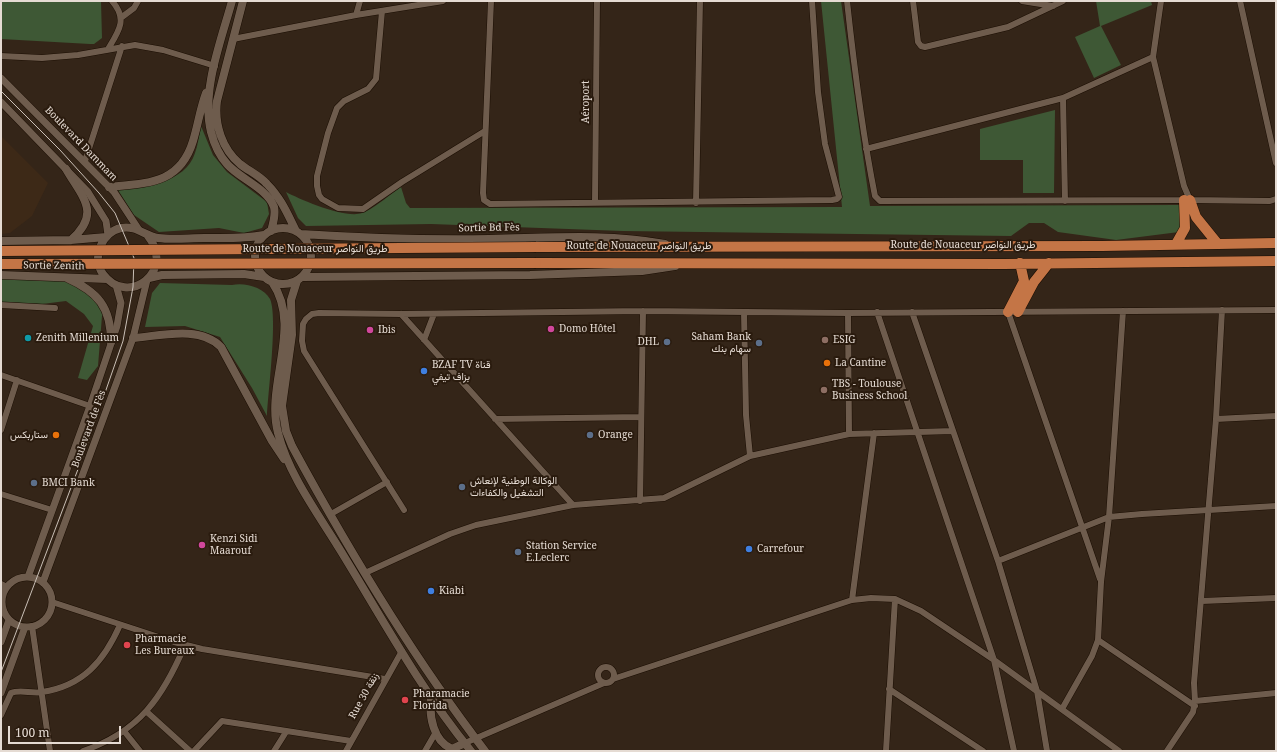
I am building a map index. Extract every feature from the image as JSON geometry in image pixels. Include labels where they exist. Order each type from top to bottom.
[{"type":"highway","points":[[1187,200],[1196,217],[1217,243]]},
{"type":"highway","points":[[1176,244],[1185,228],[1187,200]]},
{"type":"highway","name":"Route de Nouaceur طريق النواصر","points":[[1,251],[678,246],[1102,246],[1276,243]]},
{"type":"highway","name":"Route de Nouaceur طريق النواصر","points":[[1,264],[1049,263],[1276,260]]},
{"type":"highway","points":[[1012,315],[1024,280],[1020,263]]},
{"type":"highway","points":[[1012,315],[1034,282],[1049,263]]},
{"type":"main road","points":[[109,187],[157,180],[177,171],[188,156],[194,140],[201,109],[210,85],[232,1]]},
{"type":"main road","points":[[243,1],[216,109],[221,138],[240,164],[266,183],[275,192],[299,233],[306,240],[311,255],[310,263],[300,279],[291,300],[292,335],[284,389],[284,419],[292,446],[365,573],[412,649],[485,751]]},
{"type":"main road","points":[[210,85],[208,104],[214,143],[227,164],[265,194],[271,201],[275,212],[268,233],[260,240],[255,253],[257,266],[264,277]]},
{"type":"main road","points":[[66,169],[83,196],[88,208],[86,223],[81,231],[71,240]]},
{"type":"main road","points":[[1,241],[71,240],[107,236],[122,228],[139,230],[148,236],[156,249],[156,264],[148,279]]},
{"type":"main road","points":[[148,236],[170,238],[245,238],[286,228],[299,233]]},
{"type":"main road","name":"Sortie Bd Fès","points":[[299,233],[408,239],[585,237],[632,239],[678,246]]},
{"type":"main road","points":[[107,236],[101,244],[98,258],[101,272],[107,279],[116,285],[132,287],[148,279],[162,275],[244,274],[264,277],[272,282],[284,284],[300,279],[530,275],[642,271],[670,268],[682,263]]},
{"type":"main road","name":"Sortie Zenith","points":[[1,275],[107,279]]},
{"type":"main road","points":[[64,277],[83,286],[100,302],[108,314],[111,342]]},
{"type":"main road","points":[[272,282],[281,299],[284,323],[276,388],[275,419],[283,449],[292,468],[431,698],[471,751]]},
{"type":"main road","points":[[133,338],[185,334],[204,336],[214,340],[221,347],[281,456],[292,468]]},
{"type":"main road","points":[[431,698],[431,716],[436,732],[446,747],[452,750],[464,743]]},
{"type":"street","points":[[108,49],[118,32],[122,17],[118,7],[112,1]]},
{"type":"street","points":[[122,17],[130,12],[138,1]]},
{"type":"street","points":[[356,15],[360,1]]},
{"type":"street","points":[[233,39],[356,15],[443,1]]},
{"type":"street","points":[[491,1],[483,193],[485,202],[490,204],[595,202],[696,203],[832,200],[839,197],[825,144],[820,107],[812,1]]},
{"type":"street","name":"Aéroport","points":[[595,202],[597,1]]},
{"type":"street","points":[[696,203],[700,1]]},
{"type":"street","points":[[847,1],[854,65],[866,149],[875,196],[878,200],[883,202],[1187,200],[1270,201],[1276,199]]},
{"type":"street","points":[[912,1],[918,42],[922,47],[1008,27],[1063,1]]},
{"type":"street","points":[[1022,1],[1053,6]]},
{"type":"street","points":[[1161,1],[1153,57],[1187,200]]},
{"type":"street","points":[[1240,1],[1276,163]]},
{"type":"street","points":[[382,11],[376,79],[368,90],[344,101],[337,108],[328,133],[317,176],[319,195],[322,199],[338,208],[363,209],[402,182],[485,131]]},
{"type":"street","points":[[1,56],[42,58],[78,55],[122,46],[147,47],[215,66]]},
{"type":"street","points":[[84,161],[122,46]]},
{"type":"street","points":[[866,149],[1063,98],[1153,57]]},
{"type":"street","name":"Boulevard Dammam","points":[[1,78],[109,187],[139,230]]},
{"type":"street","points":[[1063,98],[1065,201]]},
{"type":"street","points":[[1,102],[88,192],[102,211],[108,227],[107,236]]},
{"type":"street","name":"Boulevard de Fès","points":[[43,582],[133,338],[148,279]]},
{"type":"street","name":"Boulevard de Fès","points":[[28,577],[90,406],[111,342],[121,303],[116,285]]},
{"type":"street","points":[[1,305],[55,308]]},
{"type":"street","points":[[1167,751],[1190,717],[1195,704],[1194,683],[1216,419],[1222,310]]},
{"type":"street","points":[[404,510],[304,351],[302,330],[306,319],[319,312],[434,314],[643,311],[848,313],[912,312],[1012,315],[1123,311],[1276,310]]},
{"type":"street","points":[[640,501],[643,311]]},
{"type":"street","points":[[1062,709],[1092,656],[1098,640],[1101,582],[1109,518],[1123,311]]},
{"type":"street","points":[[744,312],[746,415],[750,456]]},
{"type":"street","points":[[877,312],[994,660],[1014,751]]},
{"type":"street","points":[[912,312],[998,561],[1037,691],[1047,751]]},
{"type":"street","points":[[848,313],[848,434]]},
{"type":"street","points":[[401,314],[573,505]]},
{"type":"street","points":[[424,340],[434,314]]},
{"type":"street","points":[[1012,315],[1101,582]]},
{"type":"street","points":[[1,375],[90,406]]},
{"type":"street","points":[[1,430],[17,380]]},
{"type":"street","points":[[1216,419],[1276,416]]},
{"type":"street","points":[[495,419],[641,417]]},
{"type":"street","points":[[365,573],[450,534],[476,525],[573,505],[664,498],[750,456],[848,434],[874,432],[953,431]]},
{"type":"street","points":[[852,600],[874,432]]},
{"type":"street","points":[[331,514],[387,482]]},
{"type":"street","points":[[1,494],[52,510]]},
{"type":"street","points":[[998,561],[1109,518],[1142,514],[1276,506]]},
{"type":"street","points":[[28,577],[43,582],[50,591],[52,602],[47,617],[40,623],[28,627],[16,624],[9,620],[2,612],[4,586],[17,579],[28,577]]},
{"type":"street","points":[[464,743],[604,683],[609,683],[613,679],[852,600],[876,598],[895,599],[921,610],[994,660],[1119,751]]},
{"type":"street","points":[[1202,601],[1276,598]]},
{"type":"street","points":[[886,751],[895,599]]},
{"type":"street","points":[[52,602],[185,645],[385,679]]},
{"type":"street","points":[[1,642],[9,620]]},
{"type":"street","points":[[1,715],[11,693],[42,692],[75,682],[87,673],[107,652],[120,625]]},
{"type":"street","points":[[28,627],[42,692],[50,751]]},
{"type":"street","points":[[1,693],[28,627]]},
{"type":"street","points":[[1098,640],[1195,704],[1276,693]]},
{"type":"street","points":[[84,751],[108,741],[124,731],[147,712],[168,682],[185,645]]},
{"type":"street","name":"Rue 30 زنقة","points":[[346,751],[402,651]]},
{"type":"street","points":[[604,683],[599,679],[598,675],[602,668],[608,667],[613,670],[613,679]]},
{"type":"street","points":[[889,689],[983,751]]},
{"type":"street","points":[[147,712],[190,751]]},
{"type":"street","points":[[194,751],[222,721],[350,742]]},
{"type":"street","points":[[124,731],[140,751]]},
{"type":"street","points":[[274,751],[286,732]]},
{"type":"street","points":[[425,751],[436,732]]},
{"type":"shaded area","points":[[1,136],[48,183],[32,216],[10,233],[1,234]]},
{"type":"green space","points":[[1,1],[101,1],[102,38],[94,44],[1,39]]},
{"type":"green space","points":[[821,1],[841,1],[870,206],[1179,205],[1183,218],[1179,232],[1116,240],[1058,232],[1044,223],[1029,223],[1011,236],[623,231],[431,224],[306,226],[298,218],[286,192],[324,208],[355,214],[366,212],[401,187],[406,203],[410,208],[842,207]]},
{"type":"green space","points":[[1096,1],[1151,1],[1152,5],[1101,26],[1121,65],[1094,78],[1075,37],[1100,26]]},
{"type":"green space","points":[[1055,110],[1054,193],[1023,193],[1023,160],[980,160],[980,129]]},
{"type":"green space","points":[[201,126],[213,155],[227,172],[267,202],[269,214],[262,228],[244,233],[219,228],[159,232],[134,215],[118,190],[163,181],[183,171],[190,163],[195,153]]},
{"type":"green space","points":[[64,277],[93,294],[108,314],[102,316],[98,366],[87,380],[78,378],[93,326],[84,314],[66,301],[42,304],[1,302],[1,278]]},
{"type":"green space","points":[[160,283],[242,284],[253,286],[263,291],[267,295],[270,299],[272,308],[273,338],[267,416],[252,388],[220,337],[185,326],[145,327],[152,293]]},
{"type":"tram line","points":[[1,91],[60,150],[115,213],[134,258],[133,287],[123,341],[83,456],[1,672]]},
{"type":"place","name":"Domo Hôtel","points":[[551,329]]},
{"type":"place","name":"Ibis","points":[[370,330]]},
{"type":"place","name":"Zenith Millenium","points":[[28,338]]},
{"type":"place","name":"ESIG","points":[[825,340]]},
{"type":"place","name":"DHL","points":[[667,342]]},
{"type":"place","name":"Saham Bank سهام بنك","points":[[759,343]]},
{"type":"place","name":"La Cantine","points":[[827,363]]},
{"type":"place","name":"BZAF TV قناة بزاف تيفي","points":[[424,371]]},
{"type":"place","name":"TBS - Toulouse Business School","points":[[824,390]]},
{"type":"place","name":"ستاربكس","points":[[56,435]]},
{"type":"place","name":"Orange","points":[[590,435]]},
{"type":"place","name":"BMCI Bank","points":[[34,483]]},
{"type":"place","name":"الوكالة الوطنية لإنعاش التشغيل والكفاءات","points":[[462,487]]},
{"type":"place","name":"Kenzi Sidi Maarouf","points":[[202,545]]},
{"type":"place","name":"Carrefour","points":[[749,549]]},
{"type":"place","name":"Station Service E.Leclerc","points":[[518,552]]},
{"type":"place","name":"Kiabi","points":[[431,591]]},
{"type":"place","name":"Pharmacie Les Bureaux","points":[[127,645]]},
{"type":"place","name":"Pharamacie Florida","points":[[405,700]]}]
